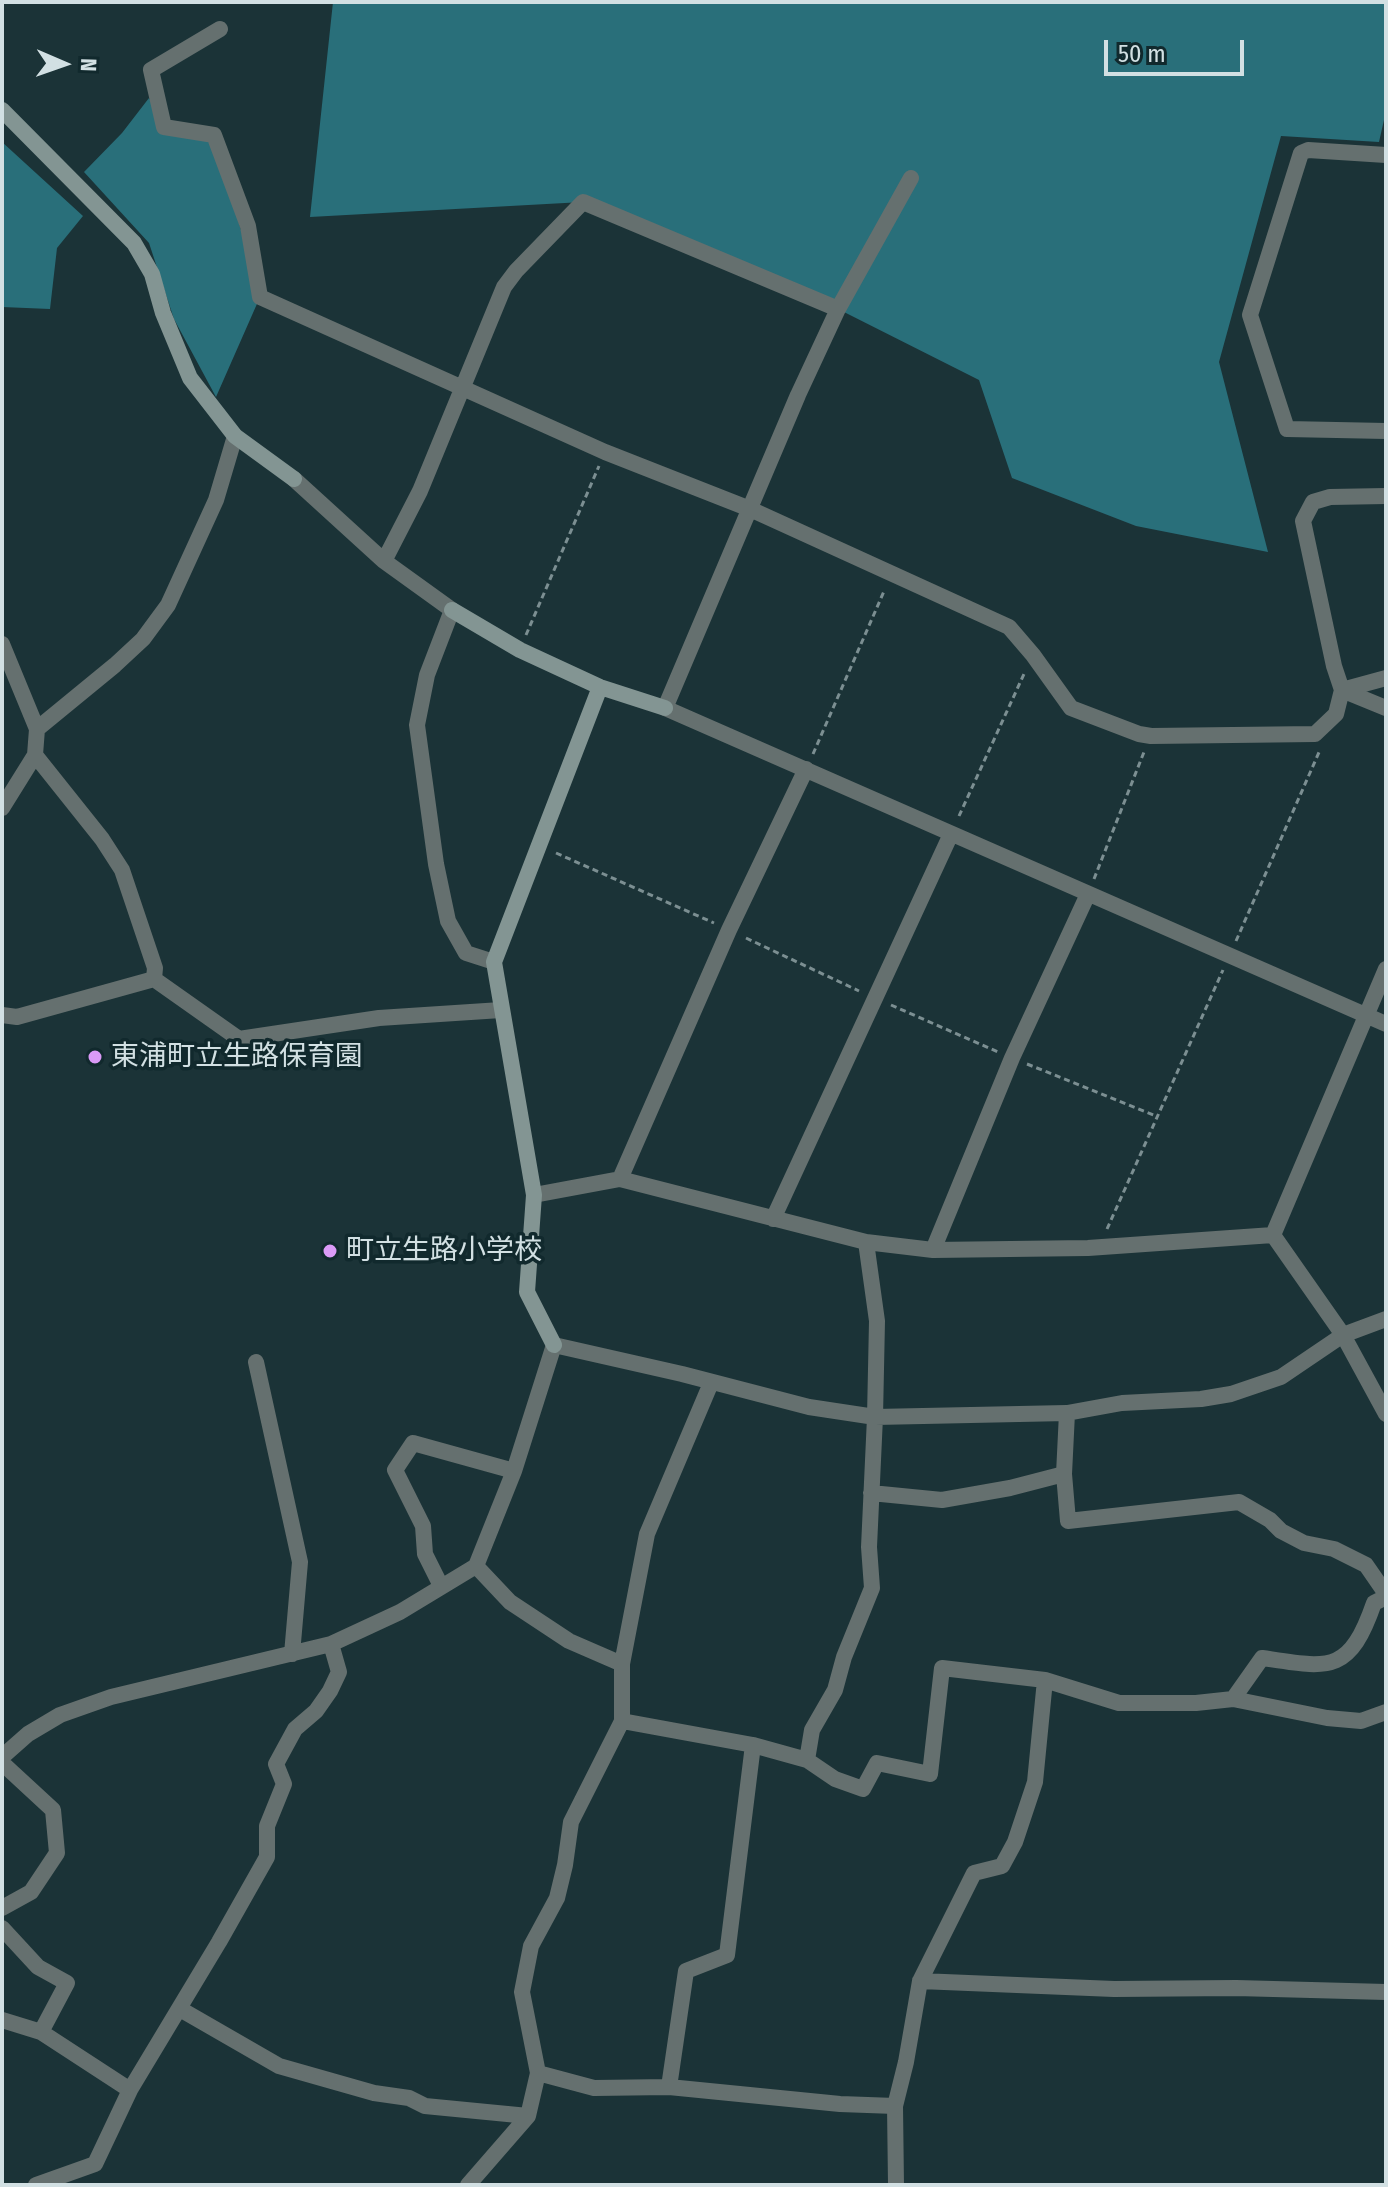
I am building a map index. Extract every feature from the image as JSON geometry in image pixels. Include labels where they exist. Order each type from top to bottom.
[{"type":"street","points":[[220,29],[151,70],[164,127],[214,135],[248,226],[260,297],[605,452],[750,509],[1009,627],[1071,708],[1151,736],[1315,734],[1336,714],[1342,690],[1303,521],[1313,502],[1330,497],[1386,496]]},
{"type":"street","points":[[2,110],[134,243],[152,274],[163,313],[190,378],[235,436],[294,479],[384,561],[452,610],[520,650],[600,687],[665,708],[1386,1024]]},
{"type":"street","points":[[1386,155],[1308,150],[1301,153],[1250,315],[1287,429],[1386,431]]},
{"type":"street","points":[[665,708],[798,395],[838,309],[911,178]]},
{"type":"street","points":[[384,561],[420,491],[504,287],[583,202],[838,309]]},
{"type":"street","points":[[37,729],[143,639],[168,605],[216,500],[235,436]]},
{"type":"street","points":[[452,610],[427,675],[417,725],[436,864],[448,921],[466,953],[494,962]]},
{"type":"street","points":[[2,644],[7,674],[37,729],[35,755],[2,808]]},
{"type":"street","points":[[1342,690],[1386,678]]},
{"type":"street","points":[[2,1908],[31,1892],[57,1853],[53,1810],[2,1760],[28,1734],[60,1715],[111,1697],[331,1644],[400,1612],[476,1566],[514,1471],[554,1345],[527,1292],[534,1195],[494,962],[600,687]]},
{"type":"street","points":[[1342,690],[1386,708]]},
{"type":"street","points":[[35,755],[102,839],[122,870],[155,968],[154,979]]},
{"type":"street","points":[[620,1179],[729,930],[806,769]]},
{"type":"street","points":[[773,1219],[951,834]]},
{"type":"street","points":[[933,1250],[1012,1058],[1088,894]]},
{"type":"street","points":[[1273,1235],[1386,969]]},
{"type":"street","points":[[154,979],[239,1039],[379,1018],[501,1010]]},
{"type":"street","points":[[2,1015],[17,1017],[154,979]]},
{"type":"street","points":[[534,1195],[620,1179],[866,1242],[933,1250],[1099,1247],[1273,1235]]},
{"type":"street","points":[[1273,1235],[1343,1335],[1386,1414]]},
{"type":"street","points":[[807,1760],[812,1730],[835,1690],[844,1657],[872,1588],[869,1547],[877,1321],[866,1242]]},
{"type":"street","points":[[554,1345],[809,1407],[875,1417],[1067,1413],[1122,1403],[1201,1399],[1231,1394],[1281,1377],[1343,1335],[1386,1319]]},
{"type":"street","points":[[256,1362],[300,1562],[292,1654]]},
{"type":"street","points":[[468,2185],[528,2116],[538,2073],[522,1992],[531,1946],[557,1898],[571,1822],[622,1721],[622,1664],[647,1534],[711,1383]]},
{"type":"street","points":[[1067,1413],[1064,1474],[1068,1521],[1239,1502],[1304,1543],[1334,1549],[1366,1565],[1386,1595],[1374,1603],[1364,1632],[1347,1655],[1336,1662],[1312,1666],[1262,1658],[1233,1699]]},
{"type":"street","points":[[441,1586],[425,1554],[423,1526],[395,1470],[413,1443],[514,1471]]},
{"type":"street","points":[[871,1493],[942,1500],[1010,1488],[1064,1474]]},
{"type":"street","points":[[476,1566],[510,1602],[569,1641],[622,1664]]},
{"type":"street","points":[[36,2185],[95,2164],[130,2090],[267,1857],[267,1826],[284,1784],[276,1764],[295,1729],[316,1711],[339,1672],[331,1644]]},
{"type":"street","points":[[622,1721],[753,1745],[807,1760],[835,1779],[863,1789],[877,1763],[930,1774],[942,1668],[1045,1680],[1119,1703],[1196,1703],[1233,1699],[1327,1718],[1361,1721],[1386,1712]]},
{"type":"street","points":[[896,2185],[895,2106],[920,1981],[974,1873],[1002,1866],[1015,1842],[1035,1782],[1045,1680]]},
{"type":"street","points":[[669,2087],[686,1971],[727,1955],[753,1745]]},
{"type":"street","points":[[2,1928],[38,1967],[67,1983],[41,2032]]},
{"type":"street","points":[[920,1981],[1114,1989],[1386,1992]]},
{"type":"street","points":[[180,2009],[279,2066],[374,2093],[409,2098],[425,2106],[528,2116]]},
{"type":"street","points":[[2,2020],[41,2032],[130,2090]]},
{"type":"street","points":[[538,2073],[594,2088],[669,2087],[840,2104],[895,2106]]},
{"type":"path","points":[[520,650],[605,452]]},
{"type":"path","points":[[806,769],[892,574]]},
{"type":"path","points":[[951,834],[1033,655]]},
{"type":"path","points":[[1088,894],[1151,736]]},
{"type":"path","points":[[1099,1247],[1324,743]]},
{"type":"path","points":[[538,845],[874,998],[1156,1116]]},
{"type":"shaded area","points":[[333,2],[1386,2],[1386,111],[1379,142],[1281,136],[1219,362],[1268,552],[1136,526],[1012,478],[979,380],[838,309],[583,202],[310,217]]},
{"type":"shaded area","points":[[149,98],[164,126],[214,135],[260,297],[216,397],[174,319],[149,243],[84,172],[122,133]]},
{"type":"shaded area","points":[[2,142],[83,216],[57,248],[50,309],[2,307]]},
{"type":"place","name":"東浦町立生路保育園","points":[[95,1057]]},
{"type":"place","name":"町立生路小学校","points":[[330,1251]]}]
